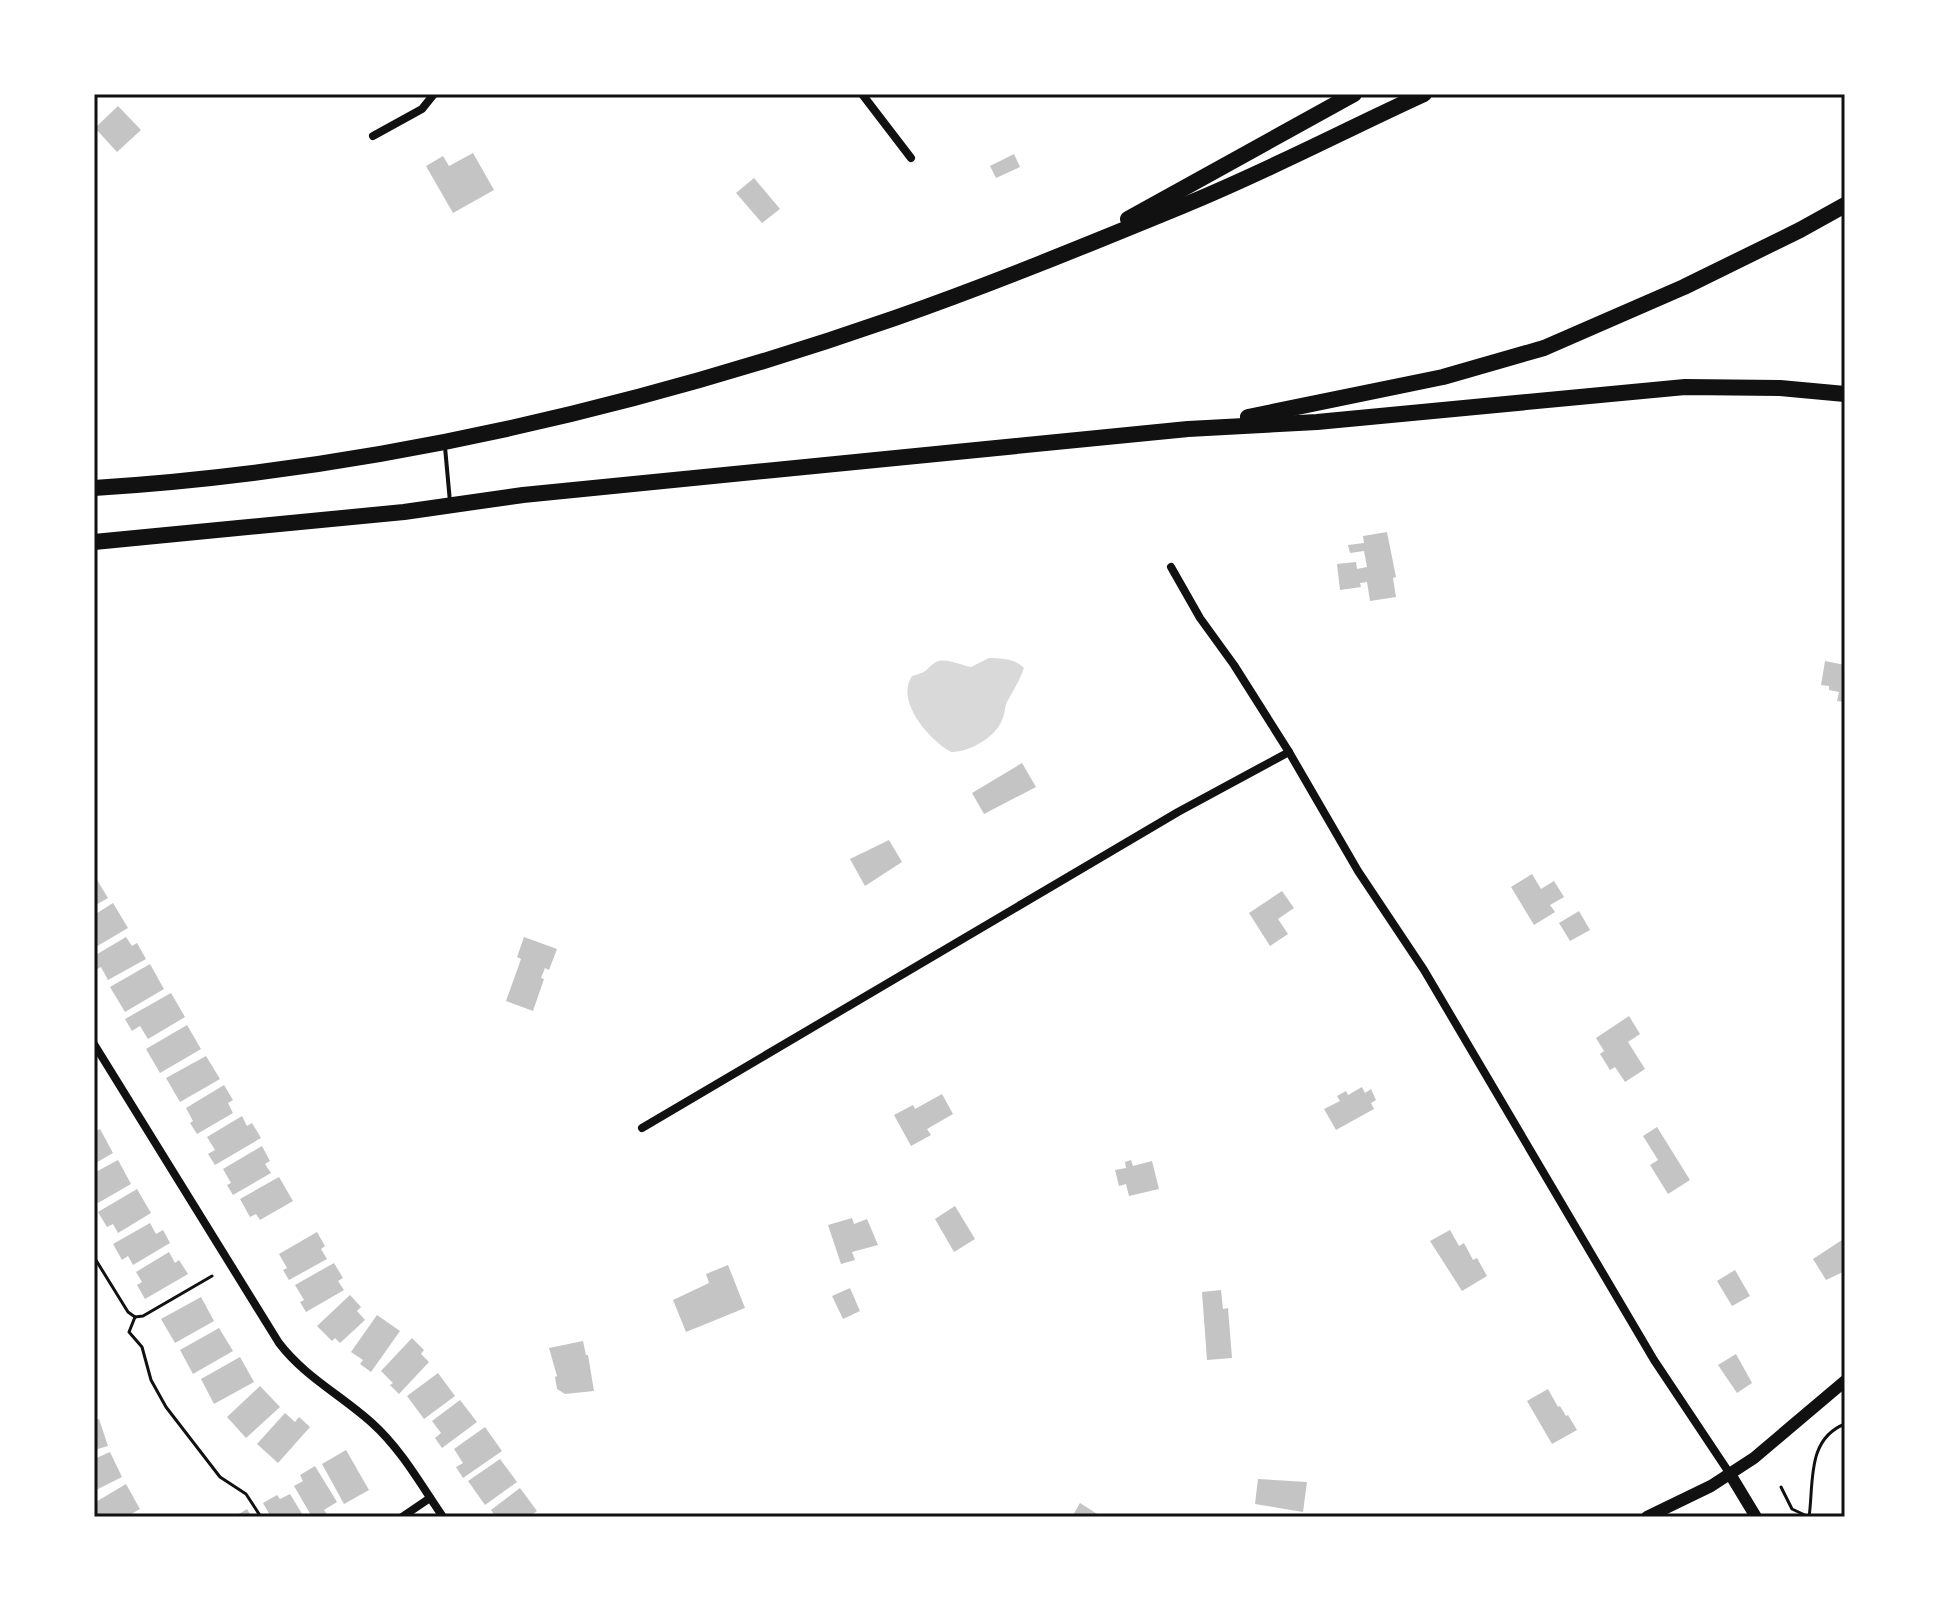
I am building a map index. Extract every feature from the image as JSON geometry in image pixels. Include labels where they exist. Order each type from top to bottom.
[{"type":"highway","points":[[1088,243],[1177,190],[1354,94]]},
{"type":"highway","points":[[94,488],[177,482],[294,467],[445,441],[643,395],[766,360],[1030,268],[1185,205],[1424,94]]},
{"type":"highway","points":[[1188,429],[1443,377],[1544,348],[1697,280],[1845,205]]},
{"type":"highway","points":[[94,542],[374,515],[523,495],[1188,429],[1317,422],[1685,387],[1780,388],[1845,394]]},
{"type":"main road","points":[[1647,1517],[1730,1474],[1754,1458],[1845,1381]]},
{"type":"main road","points":[[1730,1474],[1756,1517]]},
{"type":"street","points":[[373,136],[422,109],[434,94]]},
{"type":"street","points":[[862,94],[911,158]]},
{"type":"street","points":[[1171,567],[1200,618],[1289,752],[1358,871],[1424,970],[1654,1360],[1730,1474]]},
{"type":"street","points":[[642,1128],[1178,812],[1289,752]]},
{"type":"street","points":[[94,1044],[279,1343],[314,1379],[376,1426],[396,1449],[443,1517]]},
{"type":"street","points":[[402,1517],[430,1498]]},
{"type":"lane","points":[[445,441],[450,505]]},
{"type":"path","points":[[94,1257],[128,1312],[135,1317],[143,1316],[212,1276]]},
{"type":"path","points":[[135,1317],[129,1332],[142,1347],[151,1380],[166,1407],[220,1477],[246,1494],[261,1517]]},
{"type":"path","points":[[1781,1487],[1792,1509],[1809,1517],[1813,1464],[1818,1450],[1828,1435],[1845,1424]]},
{"type":"shaded area","points":[[989,658],[1013,661],[1024,668],[994,732],[973,747],[951,752],[933,739],[911,708],[908,686],[912,676],[939,661],[971,667]]},
{"type":"building","points":[[118,106],[141,130],[117,152],[95,128]]},
{"type":"building","points":[[473,153],[494,190],[453,213],[426,166],[443,156],[449,166]]},
{"type":"building","points":[[1014,154],[1020,167],[996,178],[990,166]]},
{"type":"building","points":[[754,178],[780,209],[762,223],[736,193]]},
{"type":"building","points":[[1387,532],[1396,577],[1393,578],[1396,597],[1370,601],[1367,582],[1360,583],[1361,587],[1340,590],[1337,564],[1356,562],[1357,569],[1367,567],[1364,551],[1350,553],[1348,545],[1364,543],[1363,536]]},
{"type":"building","points":[[1825,661],[1845,665],[1845,702],[1837,701],[1839,692],[1821,685]]},
{"type":"building","points":[[1022,763],[1036,787],[984,814],[972,793]]},
{"type":"building","points":[[889,840],[902,862],[865,886],[850,859]]},
{"type":"building","points":[[1532,874],[1541,889],[1554,881],[1564,897],[1550,905],[1555,912],[1534,925],[1511,887]]},
{"type":"building","points":[[94,875],[108,898],[94,906]]},
{"type":"building","points":[[1282,891],[1294,908],[1278,919],[1288,934],[1270,946],[1249,913]]},
{"type":"building","points":[[113,903],[128,928],[94,948],[94,915]]},
{"type":"building","points":[[1579,911],[1590,930],[1570,941],[1559,923]]},
{"type":"building","points":[[126,937],[132,946],[137,943],[146,959],[108,980],[101,967],[95,970],[94,956]]},
{"type":"building","points":[[524,937],[557,949],[549,970],[545,968],[541,978],[544,979],[533,1011],[506,1001],[521,959],[517,957]]},
{"type":"building","points":[[150,964],[164,989],[125,1012],[110,987]]},
{"type":"building","points":[[171,993],[185,1017],[148,1039],[140,1026],[132,1031],[125,1019]]},
{"type":"building","points":[[1629,1016],[1640,1034],[1628,1042],[1645,1069],[1625,1082],[1615,1067],[1610,1070],[1600,1054],[1604,1051],[1596,1038]]},
{"type":"building","points":[[187,1025],[201,1049],[160,1073],[146,1049]]},
{"type":"building","points":[[206,1056],[220,1079],[180,1102],[166,1078]]},
{"type":"building","points":[[224,1085],[233,1100],[228,1103],[233,1113],[197,1134],[186,1108]]},
{"type":"building","points":[[1362,1087],[1365,1093],[1371,1089],[1376,1100],[1371,1103],[1374,1109],[1336,1130],[1324,1109],[1340,1101],[1337,1096],[1346,1091],[1348,1095]]},
{"type":"building","points":[[942,1094],[953,1114],[927,1129],[931,1135],[911,1146],[894,1115],[913,1105],[915,1109]]},
{"type":"building","points":[[242,1116],[247,1126],[252,1123],[261,1138],[215,1165],[208,1154],[215,1150],[207,1137]]},
{"type":"building","points":[[1657,1127],[1690,1180],[1668,1194],[1650,1165],[1658,1160],[1643,1136]]},
{"type":"building","points":[[100,1129],[113,1153],[94,1164],[94,1132]]},
{"type":"building","points":[[262,1146],[270,1161],[265,1164],[271,1173],[233,1195],[227,1185],[231,1183],[223,1169]]},
{"type":"building","points":[[118,1160],[131,1184],[98,1203],[94,1195],[94,1173]]},
{"type":"building","points":[[1131,1160],[1133,1166],[1152,1161],[1159,1189],[1129,1196],[1126,1184],[1119,1186],[1115,1170],[1126,1168],[1125,1162]]},
{"type":"building","points":[[279,1177],[293,1201],[260,1220],[256,1214],[250,1217],[240,1199]]},
{"type":"building","points":[[137,1189],[151,1213],[118,1233],[113,1224],[107,1227],[98,1212]]},
{"type":"building","points":[[955,1206],[975,1239],[954,1252],[935,1219]]},
{"type":"building","points":[[852,1218],[854,1224],[867,1219],[878,1245],[852,1252],[855,1260],[841,1264],[828,1225]]},
{"type":"building","points":[[150,1223],[156,1234],[163,1230],[170,1243],[133,1265],[128,1256],[122,1260],[113,1244]]},
{"type":"building","points":[[1450,1230],[1459,1246],[1464,1243],[1473,1260],[1477,1258],[1487,1276],[1462,1291],[1430,1241]]},
{"type":"building","points":[[317,1232],[325,1246],[321,1249],[327,1259],[289,1280],[283,1270],[287,1268],[279,1254]]},
{"type":"building","points":[[1845,1238],[1845,1271],[1826,1280],[1813,1259]]},
{"type":"building","points":[[169,1252],[175,1263],[179,1260],[188,1274],[145,1299],[137,1285],[142,1282],[136,1272]]},
{"type":"building","points":[[334,1263],[343,1278],[338,1281],[344,1290],[306,1312],[300,1302],[304,1300],[295,1285]]},
{"type":"building","points":[[728,1265],[745,1308],[686,1332],[673,1300],[709,1283],[706,1274]]},
{"type":"building","points":[[1735,1270],[1750,1296],[1732,1306],[1717,1281]]},
{"type":"building","points":[[850,1288],[860,1311],[843,1319],[832,1296]]},
{"type":"building","points":[[1221,1290],[1223,1309],[1228,1308],[1232,1358],[1207,1360],[1202,1292]]},
{"type":"building","points":[[350,1295],[361,1307],[357,1311],[365,1320],[340,1343],[335,1338],[332,1341],[317,1326]]},
{"type":"building","points":[[201,1297],[214,1321],[175,1343],[161,1319]]},
{"type":"building","points":[[377,1315],[400,1331],[371,1372],[360,1364],[363,1360],[351,1352]]},
{"type":"building","points":[[219,1328],[233,1351],[193,1374],[180,1350]]},
{"type":"building","points":[[412,1338],[424,1350],[421,1354],[429,1362],[399,1394],[381,1371]]},
{"type":"building","points":[[583,1341],[594,1391],[565,1394],[557,1389],[557,1376],[549,1348]]},
{"type":"building","points":[[1736,1354],[1752,1383],[1737,1393],[1718,1365]]},
{"type":"building","points":[[240,1357],[254,1382],[214,1404],[201,1379]]},
{"type":"building","points":[[438,1373],[455,1396],[424,1419],[407,1396]]},
{"type":"building","points":[[260,1386],[280,1407],[246,1438],[227,1417]]},
{"type":"building","points":[[1548,1389],[1577,1430],[1552,1444],[1527,1401]]},
{"type":"building","points":[[460,1400],[477,1422],[442,1448],[435,1438],[441,1433],[432,1421]]},
{"type":"building","points":[[285,1413],[295,1422],[299,1417],[310,1427],[278,1463],[257,1444]]},
{"type":"building","points":[[99,1419],[108,1446],[94,1450],[94,1420]]},
{"type":"building","points":[[485,1427],[502,1451],[463,1478],[456,1467],[463,1463],[454,1449]]},
{"type":"building","points":[[346,1450],[369,1490],[344,1504],[322,1464]]},
{"type":"building","points":[[110,1452],[122,1477],[94,1491],[94,1459]]},
{"type":"building","points":[[500,1459],[517,1482],[485,1505],[468,1481]]},
{"type":"building","points":[[315,1466],[337,1502],[324,1510],[329,1517],[312,1517],[294,1486],[303,1481],[300,1475]]},
{"type":"building","points":[[1258,1479],[1307,1482],[1303,1512],[1255,1504]]},
{"type":"building","points":[[126,1484],[140,1509],[126,1517],[94,1517],[94,1503]]},
{"type":"building","points":[[520,1488],[537,1511],[529,1517],[496,1517],[491,1510]]},
{"type":"building","points":[[290,1494],[304,1517],[271,1517],[263,1503],[277,1495],[280,1499]]},
{"type":"building","points":[[1080,1503],[1102,1517],[1072,1517]]},
{"type":"building","points":[[247,1509],[252,1517],[234,1517]]}]
